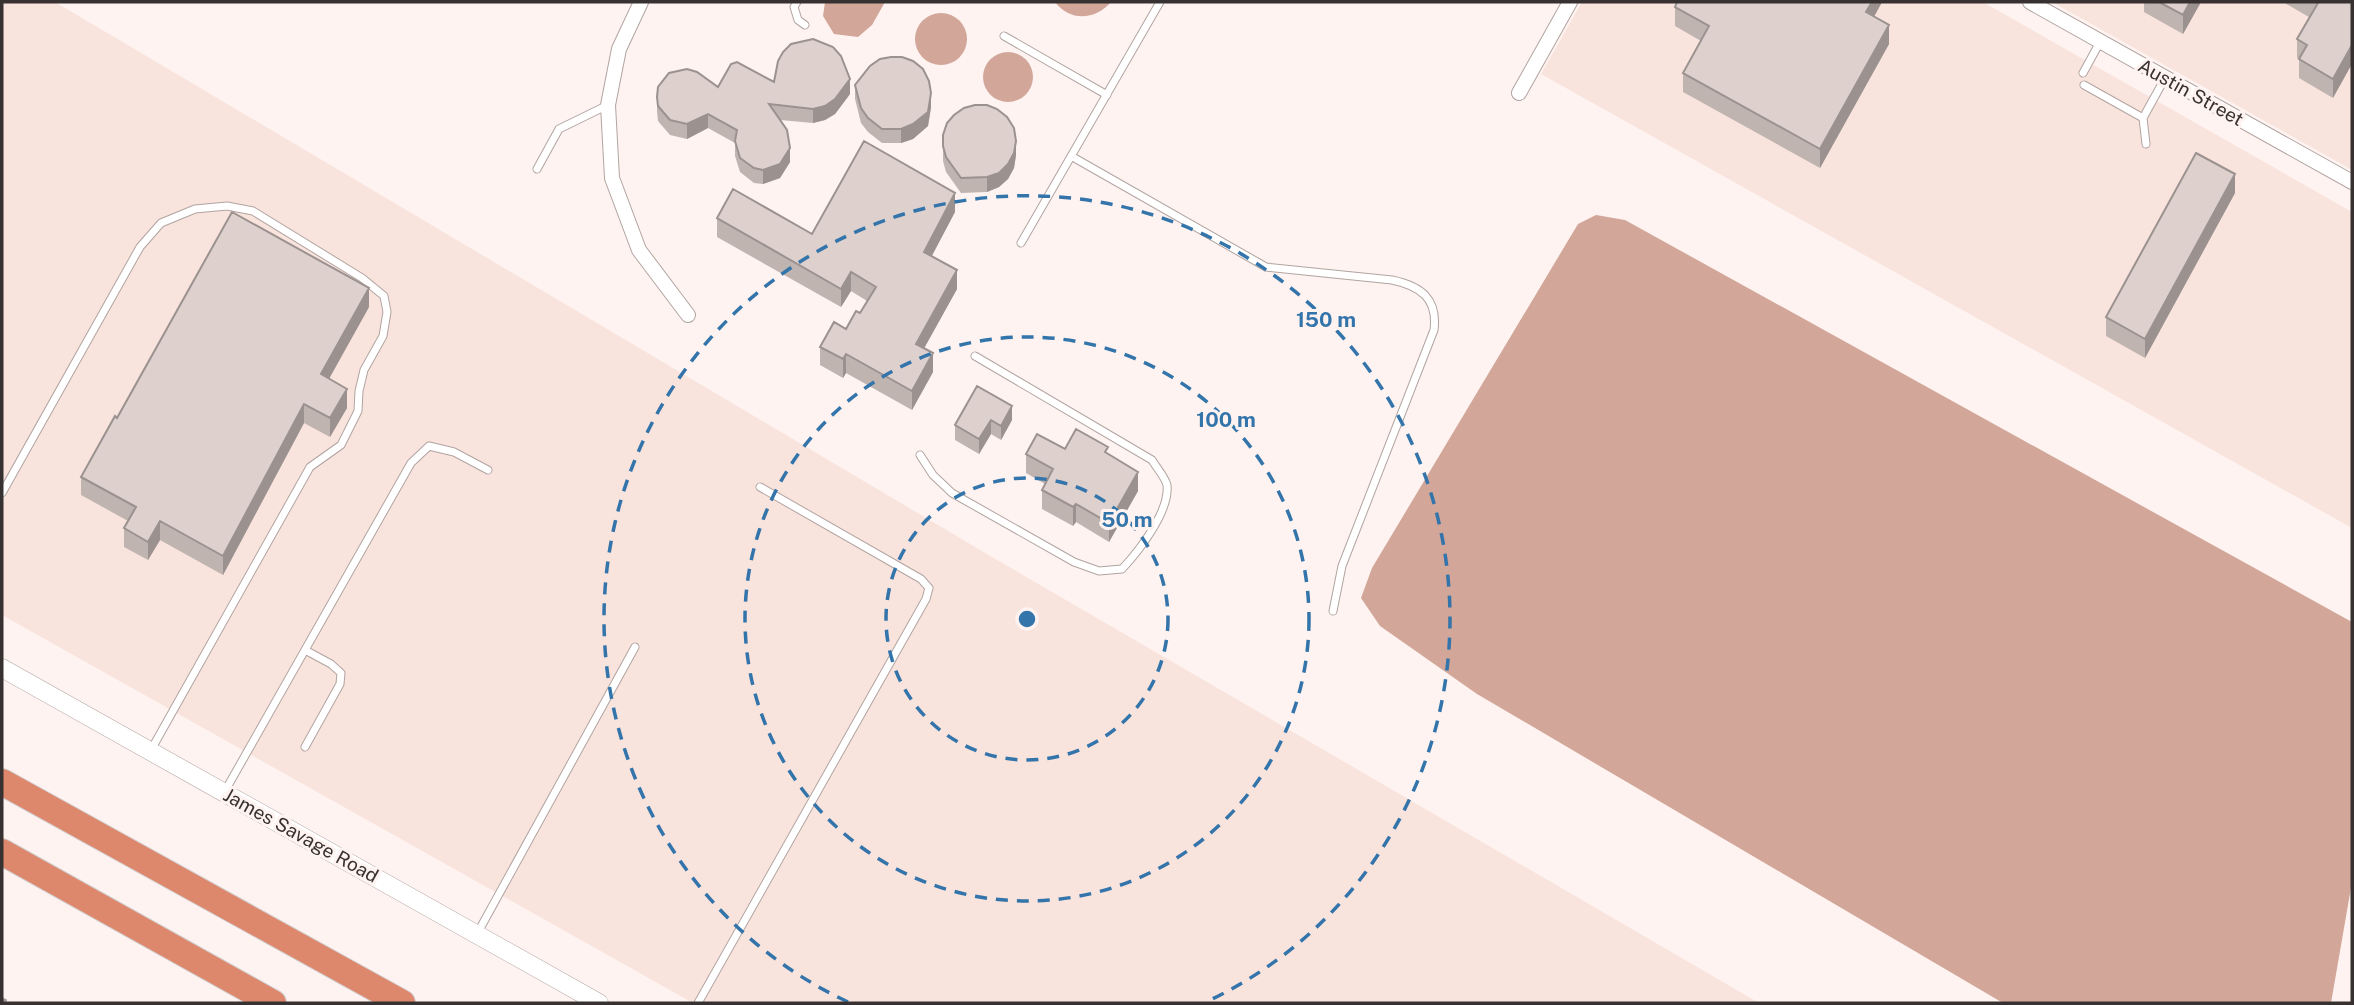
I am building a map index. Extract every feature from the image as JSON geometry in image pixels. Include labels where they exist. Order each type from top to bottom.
[{"type":"highway","points":[[2,782],[402,1003]]},
{"type":"highway","points":[[2,852],[273,1003]]},
{"type":"street","points":[[642,2],[620,49],[608,105],[612,178],[639,250],[688,315]]},
{"type":"street","points":[[1519,93],[1570,2]]},
{"type":"street","name":"Austin Street","points":[[2030,2],[2352,182]]},
{"type":"street","name":"James Savage Road","points":[[2,668],[599,1003]]},
{"type":"lane","points":[[797,2],[794,6],[798,20],[804,25]]},
{"type":"lane","points":[[1021,243],[1160,2]]},
{"type":"lane","points":[[1004,36],[1107,95]]},
{"type":"lane","points":[[2083,73],[2101,41]]},
{"type":"lane","points":[[2146,144],[2143,118],[2166,78]]},
{"type":"lane","points":[[2084,85],[2143,118]]},
{"type":"lane","points":[[537,169],[559,129],[608,105]]},
{"type":"lane","points":[[1071,156],[1266,267],[1392,280],[1409,284],[1427,296],[1436,315],[1434,330],[1342,566],[1333,611]]},
{"type":"lane","points":[[2,493],[140,247],[161,223],[195,209],[227,206],[253,211],[362,278],[384,296],[387,312],[383,336],[364,370],[358,411],[341,445],[310,467],[151,750]]},
{"type":"lane","points":[[920,454],[933,475],[952,494],[1074,562],[1099,571],[1122,569],[1139,550],[1158,517],[1164,506],[1167,484],[1152,460],[975,356]]},
{"type":"lane","points":[[225,791],[411,463],[429,446],[454,452],[488,470]]},
{"type":"lane","points":[[698,1003],[926,599],[929,588],[921,579],[760,487]]},
{"type":"lane","points":[[477,934],[635,647]]},
{"type":"lane","points":[[305,650],[331,664],[341,673],[340,684],[305,747]]},
{"type":"path","points":[[2,999],[10,1003]]},
{"type":"shaded area","points":[[2,2],[55,2],[992,557],[1759,1003],[693,1003],[2,615]]},
{"type":"shaded area","points":[[825,2],[885,2],[872,25],[858,37],[834,34],[823,16]]},
{"type":"shaded area","points":[[1055,2],[1111,2],[1091,15],[1075,16]]},
{"type":"shaded area","points":[[1582,2],[1983,2],[2352,212],[2352,528],[1541,74]]},
{"type":"shaded area","points":[[2052,2],[2352,2],[2352,170],[2313,148]]},
{"type":"shaded area","points":[[941,13],[951,15],[959,21],[965,29],[965,49],[959,57],[951,63],[941,65],[931,63],[923,57],[917,49],[915,39],[917,29],[923,21],[931,15]]},
{"type":"shaded area","points":[[1008,52],[1026,59],[1033,77],[1026,95],[1008,102],[990,95],[983,77],[990,59]]},
{"type":"shaded area","points":[[1596,215],[1625,220],[2352,622],[2352,882],[2331,1003],[2003,1003],[1477,694],[1380,626],[1361,598],[1372,568],[1578,224]]},
{"type":"building","points":[[1677,2],[1872,2],[1866,12],[1889,25],[1820,149],[1683,73],[1709,26],[1675,7]]},
{"type":"building","points":[[2159,2],[2190,2],[2183,15]]},
{"type":"building","points":[[2316,2],[2352,2],[2352,45],[2333,79],[2299,59],[2307,45],[2297,39],[2318,3]]},
{"type":"building","points":[[813,39],[833,47],[841,56],[850,79],[835,99],[825,106],[813,109],[769,104],[787,130],[790,148],[780,164],[763,170],[754,168],[740,158],[735,141],[737,130],[708,114],[687,124],[670,120],[658,106],[658,87],[669,73],[687,69],[697,72],[718,87],[731,64],[737,62],[774,82],[778,61],[783,52],[791,44]]},
{"type":"building","points":[[891,57],[913,61],[923,69],[931,93],[928,112],[913,124],[901,129],[882,129],[868,118],[861,108],[855,85],[870,66],[880,59]]},
{"type":"building","points":[[975,105],[987,105],[1007,117],[1014,128],[1014,153],[999,173],[987,177],[961,178],[946,157],[943,135],[947,123],[954,115]]},
{"type":"building","points":[[864,141],[955,193],[924,252],[957,270],[916,344],[933,353],[912,391],[846,354],[843,359],[820,347],[834,322],[846,329],[856,311],[860,313],[876,287],[851,272],[841,289],[717,218],[733,189],[812,234]]},
{"type":"building","points":[[2196,153],[2235,174],[2145,339],[2106,317]]},
{"type":"building","points":[[232,212],[369,288],[321,374],[347,389],[330,418],[304,404],[223,556],[160,521],[148,542],[124,528],[136,507],[81,477]]},
{"type":"building","points":[[977,386],[1012,406],[1001,426],[991,420],[979,439],[955,425]]},
{"type":"building","points":[[1076,429],[1108,447],[1105,452],[1138,472],[1109,523],[1076,504],[1073,507],[1042,490],[1053,469],[1026,454],[1037,434],[1065,449]]}]
